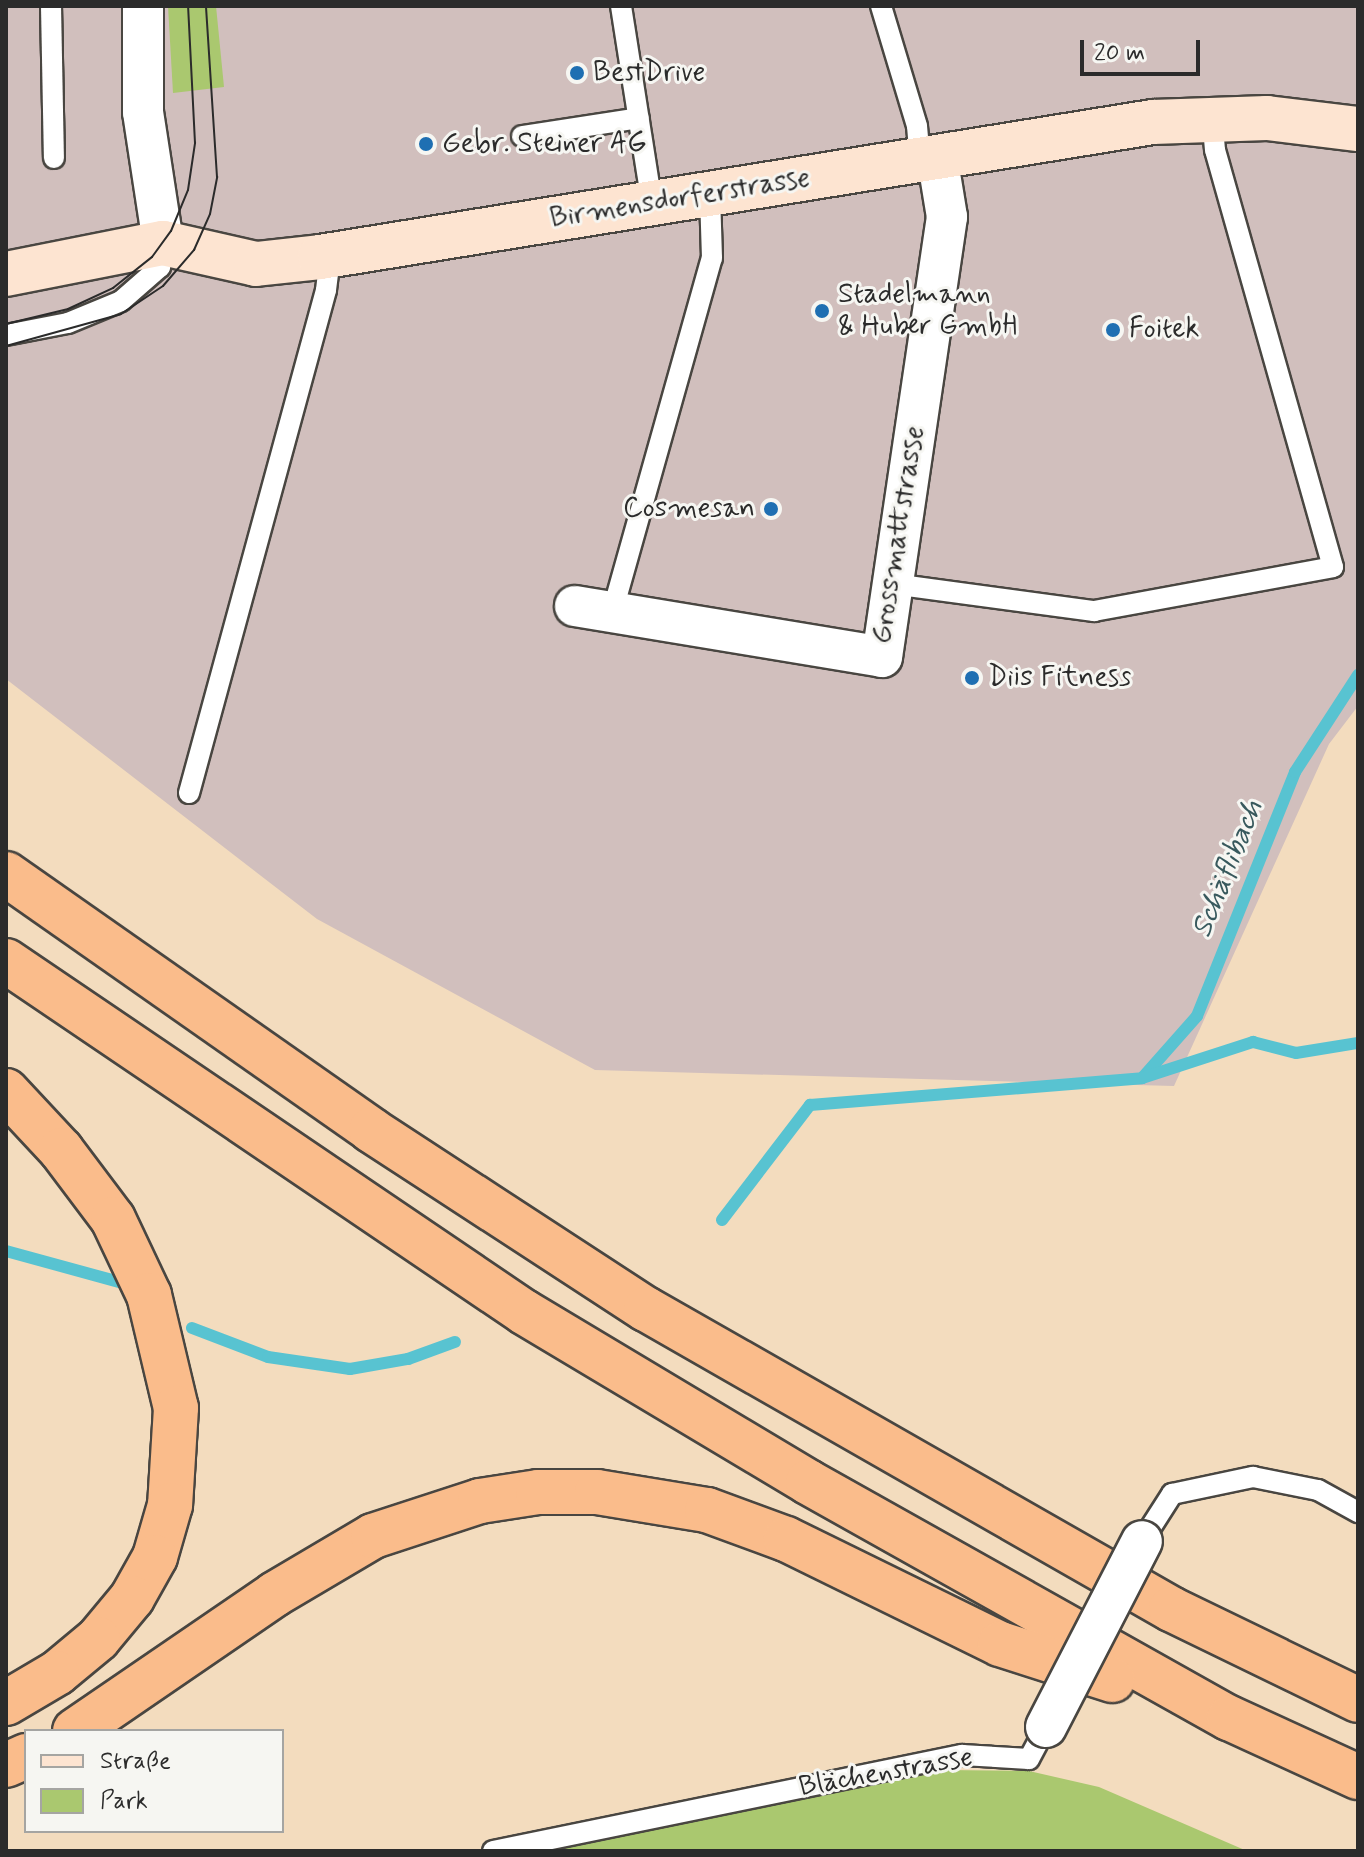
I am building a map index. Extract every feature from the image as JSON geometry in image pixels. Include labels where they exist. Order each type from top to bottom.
[{"type":"highway","points":[[6,856],[168,991]]},
{"type":"highway","points":[[6,874],[168,991],[646,1309],[1171,1609],[1358,1700]]},
{"type":"highway","points":[[6,961],[524,1312],[808,1482],[1229,1718],[1358,1777]]},
{"type":"highway","points":[[6,1091],[84,1178],[127,1246],[166,1351],[176,1408],[170,1505],[155,1557],[132,1598],[98,1639],[67,1665],[6,1703]]},
{"type":"highway","points":[[78,1729],[288,1586],[373,1536],[480,1501],[538,1492],[609,1493],[707,1510],[786,1539],[1000,1644],[1229,1718]]},
{"type":"main road","name":"Birmensdorferstrasse","points":[[6,274],[163,243],[256,264],[330,256],[928,158],[1212,118],[1358,129]]},
{"type":"street","points":[[143,6],[143,112],[163,243]]},
{"type":"street","name":"Grossmattstrasse","points":[[593,610],[882,657],[947,217],[928,158]]},
{"type":"street","name":"Blächenstrasse","points":[[1046,1727],[1142,1541]]},
{"type":"lane","points":[[51,6],[54,158]]},
{"type":"lane","points":[[621,6],[652,203]]},
{"type":"lane","points":[[881,6],[928,158]]},
{"type":"lane","points":[[522,136],[639,118]]},
{"type":"lane","points":[[893,584],[1094,611],[1333,567],[1215,150],[1212,118]]},
{"type":"lane","points":[[593,610],[712,258],[710,193]]},
{"type":"lane","points":[[6,335],[68,323],[121,301],[160,267],[163,243]]},
{"type":"lane","points":[[189,793],[326,290],[330,256]]},
{"type":"lane","name":"Blächenstrasse","points":[[1142,1541],[1172,1494],[1253,1477],[1318,1490],[1358,1512]]},
{"type":"lane","name":"Blächenstrasse","points":[[493,1851],[962,1755],[1029,1759],[1046,1727]]},
{"type":"shaded area","points":[[6,6],[1358,6],[1358,706],[1329,744],[1174,1086],[595,1070],[317,919],[6,679]]},
{"type":"green space","points":[[168,6],[216,6],[224,87],[173,93]]},
{"type":"green space","points":[[943,1770],[1029,1771],[1099,1787],[1247,1851],[546,1851]]},
{"type":"waterway","name":"Schäflibach","points":[[1144,1076],[1197,1016],[1295,772],[1358,675]]},
{"type":"waterway","points":[[722,1220],[810,1105],[1142,1078],[1253,1042],[1296,1053],[1358,1043]]},
{"type":"waterway","points":[[6,1251],[119,1282]]},
{"type":"waterway","points":[[192,1328],[268,1357],[350,1369],[408,1359],[455,1342]]},
{"type":"tram line","points":[[6,324],[68,309],[113,288],[152,257],[171,231],[188,190],[195,143],[188,6]]},
{"type":"tram line","points":[[6,346],[121,314],[163,286],[194,250],[210,214],[217,177],[206,6]]},
{"type":"place","name":"BestDrive","points":[[577,73]]},
{"type":"place","name":"Gebr. Steiner AG","points":[[426,144]]},
{"type":"place","name":"Stadelmann & Huber GmbH","points":[[822,311]]},
{"type":"place","name":"Foitek","points":[[1113,330]]},
{"type":"place","name":"Cosmesan","points":[[771,509]]},
{"type":"place","name":"Diis Fitness","points":[[972,678]]}]
